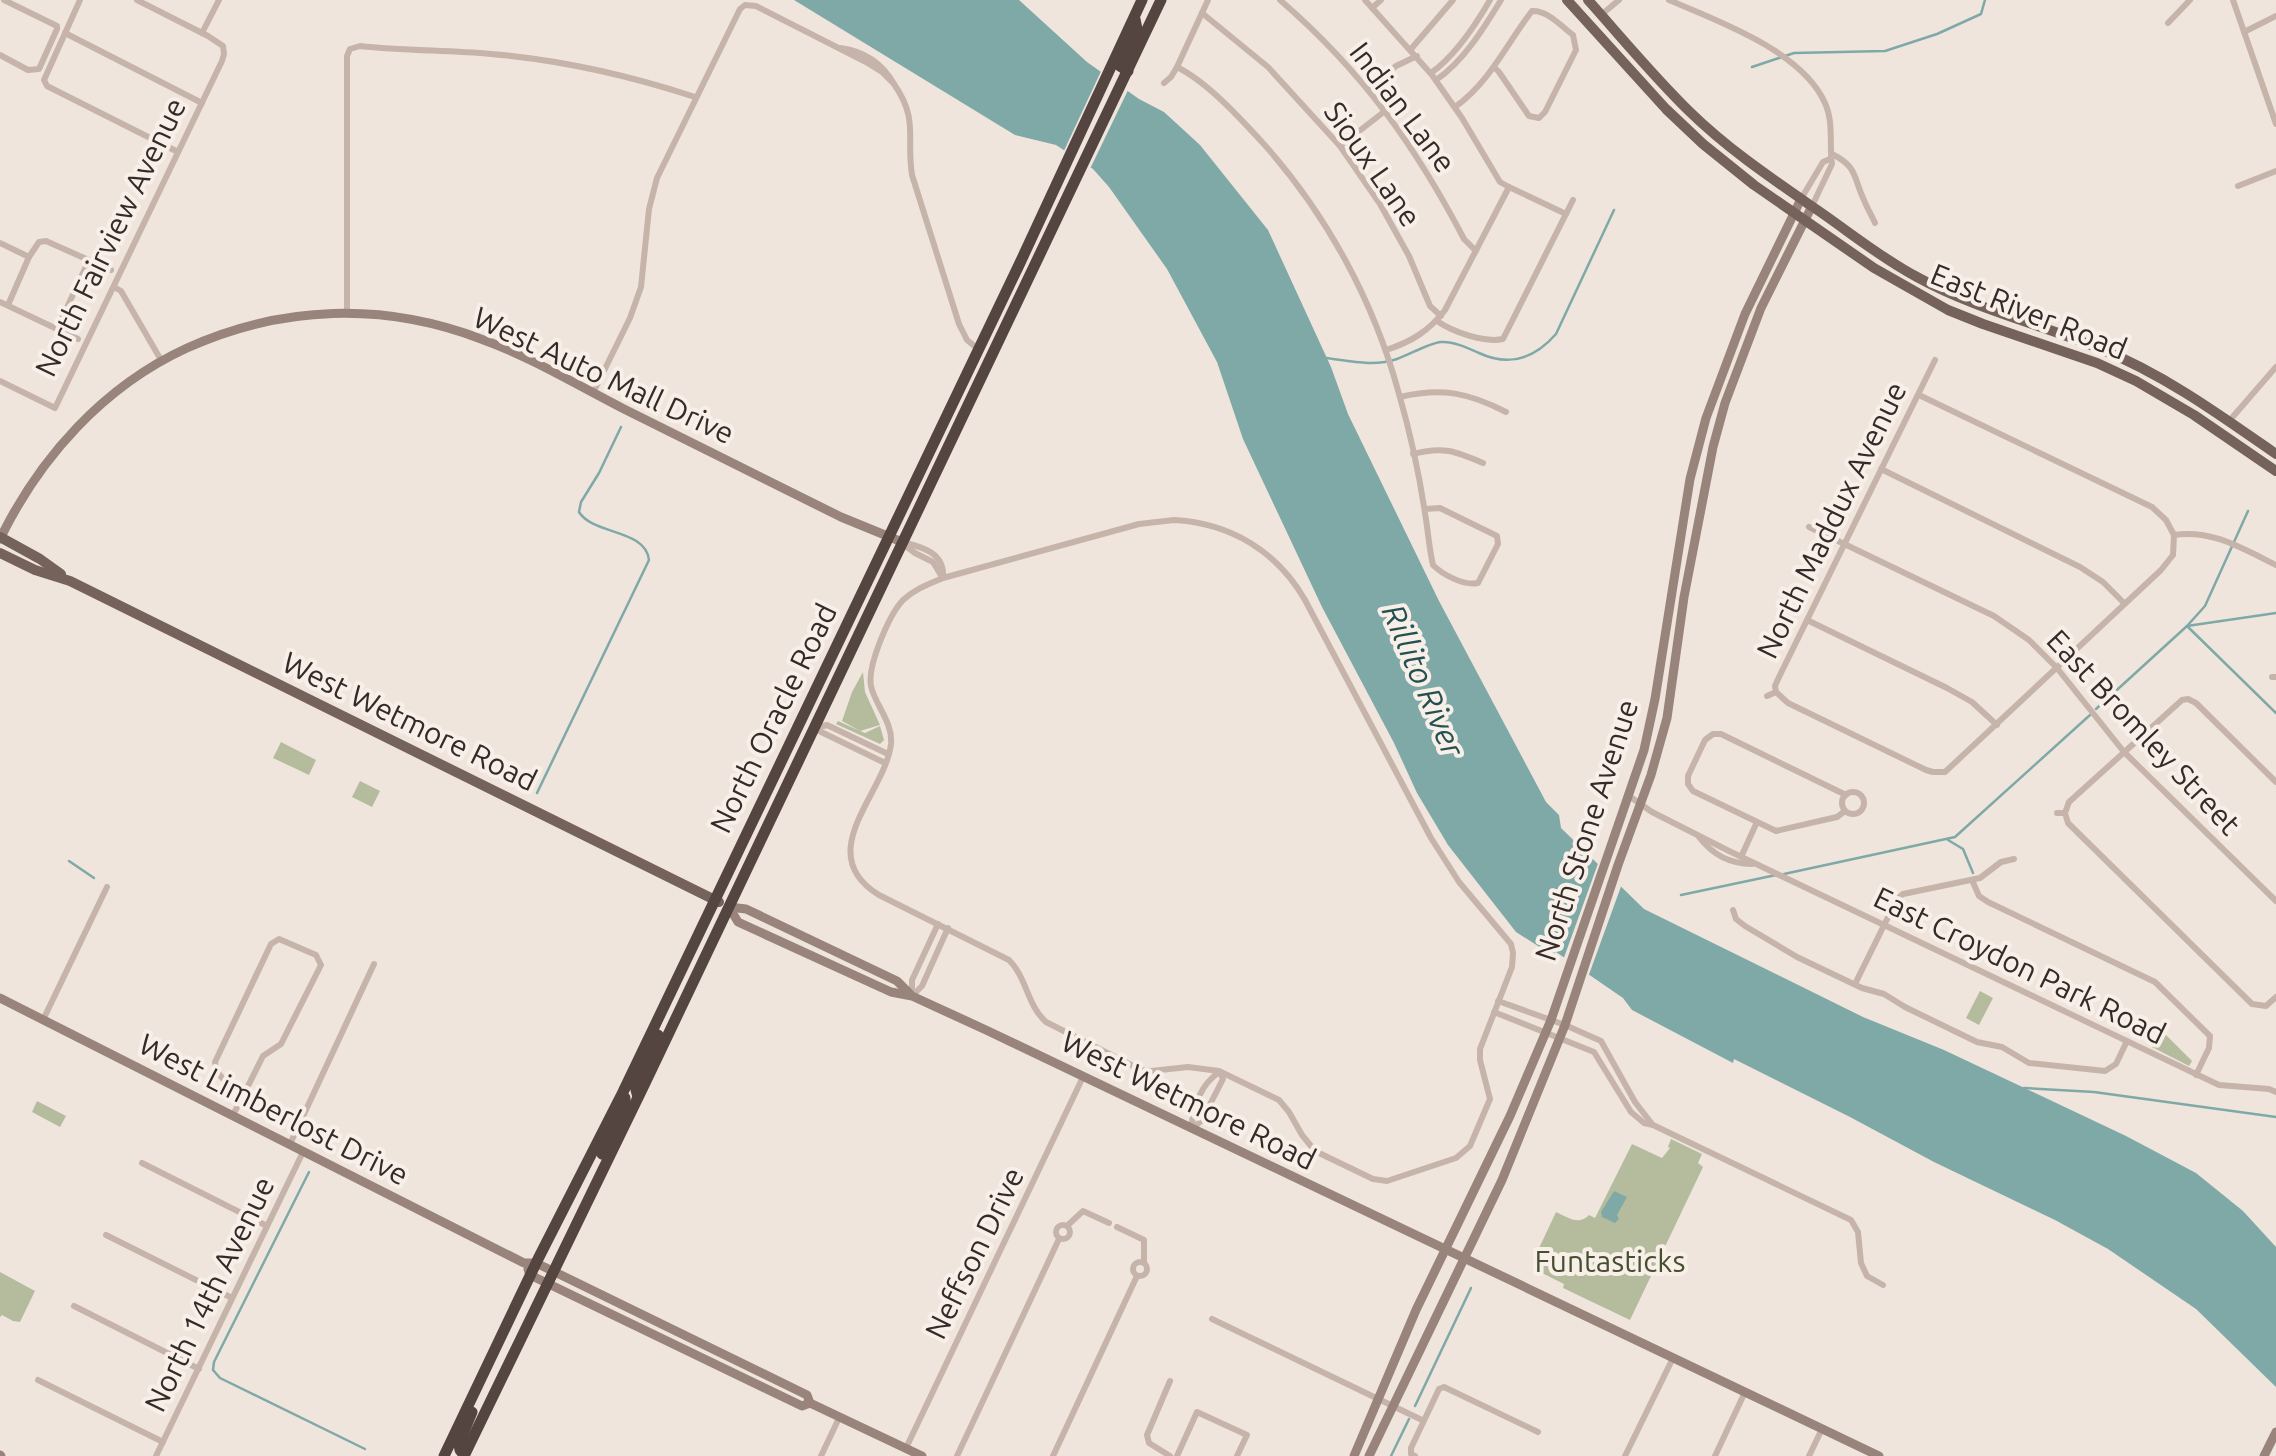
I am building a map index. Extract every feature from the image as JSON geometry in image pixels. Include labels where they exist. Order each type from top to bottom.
[{"type":"highway","name":"North Oracle Road","points":[[455,1454],[470,1420],[477,1388],[531,1267],[623,1092],[1142,0]]},
{"type":"highway","name":"North Oracle Road","points":[[455,1454],[597,1182],[1161,0]]},
{"type":"highway","points":[[1126,75],[1120,66],[1137,29],[1135,15]]},
{"type":"highway","points":[[1031,274],[1030,258],[1057,198],[1052,191]]},
{"type":"highway","points":[[638,1097],[634,1086],[663,1025],[665,1002]]},
{"type":"highway","points":[[597,1182],[596,1169],[625,1104],[623,1092]]},
{"type":"main road","name":"East River Road","points":[[1567,0],[1666,109],[1717,156],[1886,276],[1948,310],[2097,363],[2136,381],[2194,415],[2276,472]]},
{"type":"main road","name":"East River Road","points":[[1588,0],[1667,89],[1722,141],[1864,244],[1930,284],[1992,311],[2097,347],[2159,377],[2276,454]]},
{"type":"main road","name":"North Stone Avenue","points":[[1370,1456],[1517,1146],[1566,1026],[1667,718],[1684,597],[1725,403],[1800,217],[1801,199]]},
{"type":"main road","name":"North Stone Avenue","points":[[1354,1456],[1545,1034],[1629,796],[1652,714],[1690,479],[1706,418],[1744,314],[1800,217],[1812,206]]},
{"type":"main road","name":"West Auto Mall Drive","points":[[0,538],[17,505],[58,447],[117,391],[161,360],[249,324],[347,312],[416,320],[481,338],[841,517],[902,542]]},
{"type":"main road","points":[[2073,355],[2080,350],[2159,377]]},
{"type":"main road","points":[[2136,381],[2159,386],[2218,422],[2229,421]]},
{"type":"main road","name":"West Wetmore Road","points":[[0,538],[40,559],[70,581]]},
{"type":"main road","name":"West Wetmore Road","points":[[0,553],[70,581],[729,907],[738,922],[891,992],[912,996],[1878,1456]]},
{"type":"main road","name":"West Limberlost Drive","points":[[0,998],[531,1267],[680,1348],[802,1406],[810,1402]]},
{"type":"main road","name":"West Limberlost Drive","points":[[550,1277],[807,1395],[810,1402],[922,1456]]},
{"type":"main road","points":[[680,1348],[694,1342]]},
{"type":"main road","points":[[758,1385],[771,1378]]},
{"type":"main road","points":[[2264,1456],[2276,1432]]},
{"type":"street","points":[[0,56],[28,70],[39,69],[57,29],[4,0]]},
{"type":"street","points":[[80,0],[44,80],[47,86],[178,152]]},
{"type":"street","points":[[142,1],[202,33],[219,0]]},
{"type":"street","points":[[1164,84],[1177,66],[1208,0]]},
{"type":"street","name":"Indian Lane","points":[[1280,0],[1323,39],[1386,112],[1430,175],[1464,239],[1476,251]]},
{"type":"street","points":[[1365,0],[1433,77],[1500,182],[1566,214]]},
{"type":"street","points":[[1372,8],[1380,0]]},
{"type":"street","points":[[1368,90],[1414,52],[1453,0]]},
{"type":"street","points":[[1433,77],[1490,0]]},
{"type":"street","points":[[1433,77],[1450,68],[1501,0]]},
{"type":"street","points":[[1601,15],[1619,0]]},
{"type":"street","points":[[1669,0],[1772,50],[1796,67],[1824,102],[1832,136],[1832,164],[1812,206]]},
{"type":"street","points":[[2168,24],[2190,0]]},
{"type":"street","points":[[2233,0],[2276,124]]},
{"type":"street","points":[[593,393],[641,288],[656,178],[745,5],[756,6],[840,48],[882,72],[894,84],[909,110],[912,175],[959,324],[967,340],[990,358]]},
{"type":"street","points":[[1454,107],[1494,68],[1529,14],[1538,10],[1573,34],[1574,54],[1539,118],[1530,116],[1494,68]]},
{"type":"street","name":"Sioux Lane","points":[[1202,13],[1268,67],[1340,146],[1380,204],[1439,318]]},
{"type":"street","points":[[2244,32],[2276,16]]},
{"type":"street","points":[[64,33],[202,103]]},
{"type":"street","name":"North Fairview Avenue","points":[[0,381],[55,408],[222,61],[223,46],[202,33]]},
{"type":"street","points":[[347,312],[350,49],[360,46],[490,54],[574,64],[695,97]]},
{"type":"street","points":[[1177,66],[1254,134],[1330,234],[1351,272],[1391,368],[1425,509],[1433,565],[1468,584],[1482,580],[1498,544],[1497,536],[1440,508],[1425,509]]},
{"type":"street","points":[[1340,146],[1386,112]]},
{"type":"street","points":[[1801,199],[1822,162],[1831,156]]},
{"type":"street","points":[[1831,156],[1846,161],[1853,170],[1876,223]]},
{"type":"street","points":[[2238,186],[2276,170]]},
{"type":"street","points":[[1386,352],[1416,338],[1439,318],[1509,186]]},
{"type":"street","points":[[1439,318],[1447,328],[1492,340],[1504,339],[1572,200]]},
{"type":"street","points":[[78,339],[4,304],[39,242],[46,241],[111,270]]},
{"type":"street","points":[[0,243],[29,257]]},
{"type":"street","points":[[58,329],[89,260]]},
{"type":"street","points":[[114,288],[121,292],[161,360]]},
{"type":"street","name":"North Maddux Avenue","points":[[1767,696],[1776,692],[1776,682],[1935,360]]},
{"type":"street","points":[[2229,421],[2276,367]]},
{"type":"street","points":[[1400,397],[1449,392],[1477,398],[1506,412]]},
{"type":"street","points":[[1776,692],[1798,708],[1939,773],[1950,768],[1997,725],[2174,555],[2174,535],[2152,507],[1918,394]]},
{"type":"street","points":[[1413,454],[1439,449],[1483,464]]},
{"type":"street","points":[[1882,469],[2080,567],[2103,582],[2125,604]]},
{"type":"street","points":[[1156,521],[1182,521],[1223,529],[1267,554],[1284,570],[1299,590],[1440,853],[1510,940],[1513,960],[1480,1048],[1489,1102],[1470,1146],[1456,1158],[1391,1180],[1372,1179],[1315,1151],[1279,1100],[1220,1072],[1188,1067],[1141,1070],[1053,1027],[1036,1013],[1019,971],[1009,960],[872,892],[853,864],[850,852],[852,832],[888,754],[891,735],[872,688],[872,660],[904,600],[919,587],[943,578],[1156,521]]},
{"type":"street","name":"East Bromley Street","points":[[1809,527],[1994,616],[2029,640],[2057,668],[2124,752],[2276,901]]},
{"type":"street","points":[[2174,535],[2192,532],[2218,537],[2276,565]]},
{"type":"street","name":"West Auto Mall Drive","points":[[902,542],[937,555],[943,565],[943,578]]},
{"type":"street","points":[[1807,620],[1960,695],[1997,725]]},
{"type":"street","points":[[2276,782],[2196,702],[2188,699],[2178,702],[2061,813],[2246,998],[2261,1010],[2276,998]]},
{"type":"street","points":[[814,728],[827,725],[888,754]]},
{"type":"street","points":[[814,728],[884,763]]},
{"type":"street","points":[[1845,811],[1837,817],[1776,830],[1693,791],[1688,776],[1705,740],[1721,734],[1846,795],[1857,794],[1864,802],[1862,809],[1850,814],[1845,811],[1842,803],[1846,795]]},
{"type":"street","name":"East Croydon Park Road","points":[[1629,796],[1698,836],[1709,850],[1797,883],[2196,1075],[2219,1085],[2274,1089]]},
{"type":"street","points":[[1739,860],[1757,822]]},
{"type":"street","points":[[1855,984],[1896,899],[1903,894],[1980,878],[2001,862],[2014,858]]},
{"type":"street","points":[[1972,880],[1979,896],[1988,902],[2164,989],[2210,1036],[2196,1075]]},
{"type":"street","points":[[43,1020],[107,887]]},
{"type":"street","points":[[1732,910],[1755,933],[1797,957],[1884,994],[1977,1042],[2002,1046],[2021,1060],[2105,1071],[2116,1064],[2127,1041]]},
{"type":"street","points":[[912,996],[912,980],[938,924]]},
{"type":"street","points":[[912,996],[922,986],[948,928]]},
{"type":"street","points":[[232,1116],[263,1056],[281,1044],[321,965],[316,955],[279,940],[271,944],[215,1062],[219,1076],[244,1092]]},
{"type":"street","points":[[290,1145],[374,964]]},
{"type":"street","points":[[1498,1001],[1601,1042],[1653,1125]]},
{"type":"street","points":[[1494,1012],[1594,1052],[1631,1112],[1644,1123],[1852,1220],[1858,1232],[1861,1263],[1867,1276],[1882,1286]]},
{"type":"street","points":[[1192,1129],[1202,1120],[1223,1079],[1220,1072]]},
{"type":"street","name":"Neffson Drive","points":[[906,1448],[1083,1077]]},
{"type":"street","name":"North 14th Avenue","points":[[156,1456],[304,1152]]},
{"type":"street","points":[[142,1163],[268,1226]]},
{"type":"street","points":[[958,1456],[1059,1239],[1057,1228],[1068,1226],[1083,1211],[1144,1240],[1144,1263],[1133,1266],[1137,1276],[1053,1456]]},
{"type":"street","points":[[106,1235],[232,1298]]},
{"type":"street","points":[[74,1306],[199,1369]]},
{"type":"street","points":[[1212,1319],[1422,1420]]},
{"type":"street","points":[[1626,1456],[1673,1358]]},
{"type":"street","points":[[38,1380],[162,1442]]},
{"type":"street","points":[[1170,1381],[1147,1436],[1149,1443],[1174,1456],[1197,1412],[1247,1435],[1237,1456]]},
{"type":"street","points":[[1413,1455],[1410,1448],[1422,1420],[1439,1389],[1444,1387],[1538,1432]]},
{"type":"street","points":[[1714,1456],[1746,1392]]},
{"type":"street","points":[[820,1456],[840,1416]]},
{"type":"street","points":[[1809,1456],[1822,1429]]},
{"type":"green space","points":[[863,672],[865,692],[880,725],[860,731],[842,721]]},
{"type":"green space","points":[[838,721],[865,733],[880,726],[884,740],[880,744],[836,724]]},
{"type":"green space","points":[[281,742],[316,760],[309,775],[273,758]]},
{"type":"green space","points":[[360,781],[380,791],[372,807],[352,797]]},
{"type":"green space","points":[[1980,991],[1993,998],[1979,1025],[1966,1018]]},
{"type":"green space","points":[[2161,1030],[2192,1061],[2189,1066],[2152,1047]]},
{"type":"green space","points":[[37,1101],[66,1116],[60,1127],[32,1112]]},
{"type":"green space","name":"Funtasticks","points":[[1671,1139],[1702,1154],[1698,1163],[1703,1167],[1630,1320],[1563,1288],[1564,1284],[1538,1271],[1533,1261],[1556,1212],[1577,1220],[1589,1215],[1595,1218],[1632,1144],[1662,1158]]},
{"type":"green space","points":[[0,1272],[35,1291],[20,1322],[0,1317]]},
{"type":"water","name":"Rillito River","points":[[794,0],[1019,0],[1087,62],[1164,112],[1200,145],[1268,230],[1331,367],[1348,414],[1439,601],[1546,802],[1559,815],[1561,828],[1644,909],[1863,1017],[1944,1050],[2126,1136],[2196,1173],[2243,1211],[2276,1247],[2276,1387],[2196,1309],[2108,1249],[1632,1010],[1623,998],[1556,952],[1552,955],[1516,932],[1448,845],[1417,793],[1322,607],[1243,439],[1217,362],[1167,269],[1109,187],[1093,169],[1056,145],[1015,135]]},
{"type":"water","points":[[1614,1191],[1627,1197],[1615,1223],[1602,1217],[1601,1212]]},
{"type":"pier","points":[[1103,67],[1130,86],[1089,171],[1062,155]]},
{"type":"pier","points":[[1600,858],[1623,881],[1587,980],[1562,963]]},
{"type":"waterway","points":[[1752,67],[1794,53],[1885,51],[1981,14],[1985,0]]},
{"type":"waterway","points":[[1326,358],[1380,363],[1441,342],[1501,359],[1530,354],[1556,334],[1614,210]]},
{"type":"waterway","points":[[537,793],[649,560],[639,543],[595,525],[579,512],[621,427]]},
{"type":"waterway","points":[[2248,511],[2205,606],[2187,626],[2276,713]]},
{"type":"waterway","points":[[2096,709],[2187,626],[2276,613]]},
{"type":"waterway","points":[[1784,874],[1955,837],[2090,715]]},
{"type":"waterway","points":[[1948,840],[1963,849],[1973,873]]},
{"type":"waterway","points":[[69,861],[94,878]]},
{"type":"waterway","points":[[1681,895],[1776,875]]},
{"type":"waterway","points":[[2024,1088],[2094,1092],[2276,1117]]},
{"type":"waterway","points":[[309,1172],[213,1370],[220,1378],[365,1449]]},
{"type":"waterway","points":[[1415,1406],[1471,1288]]},
{"type":"waterway","points":[[1391,1456],[1409,1419]]}]
